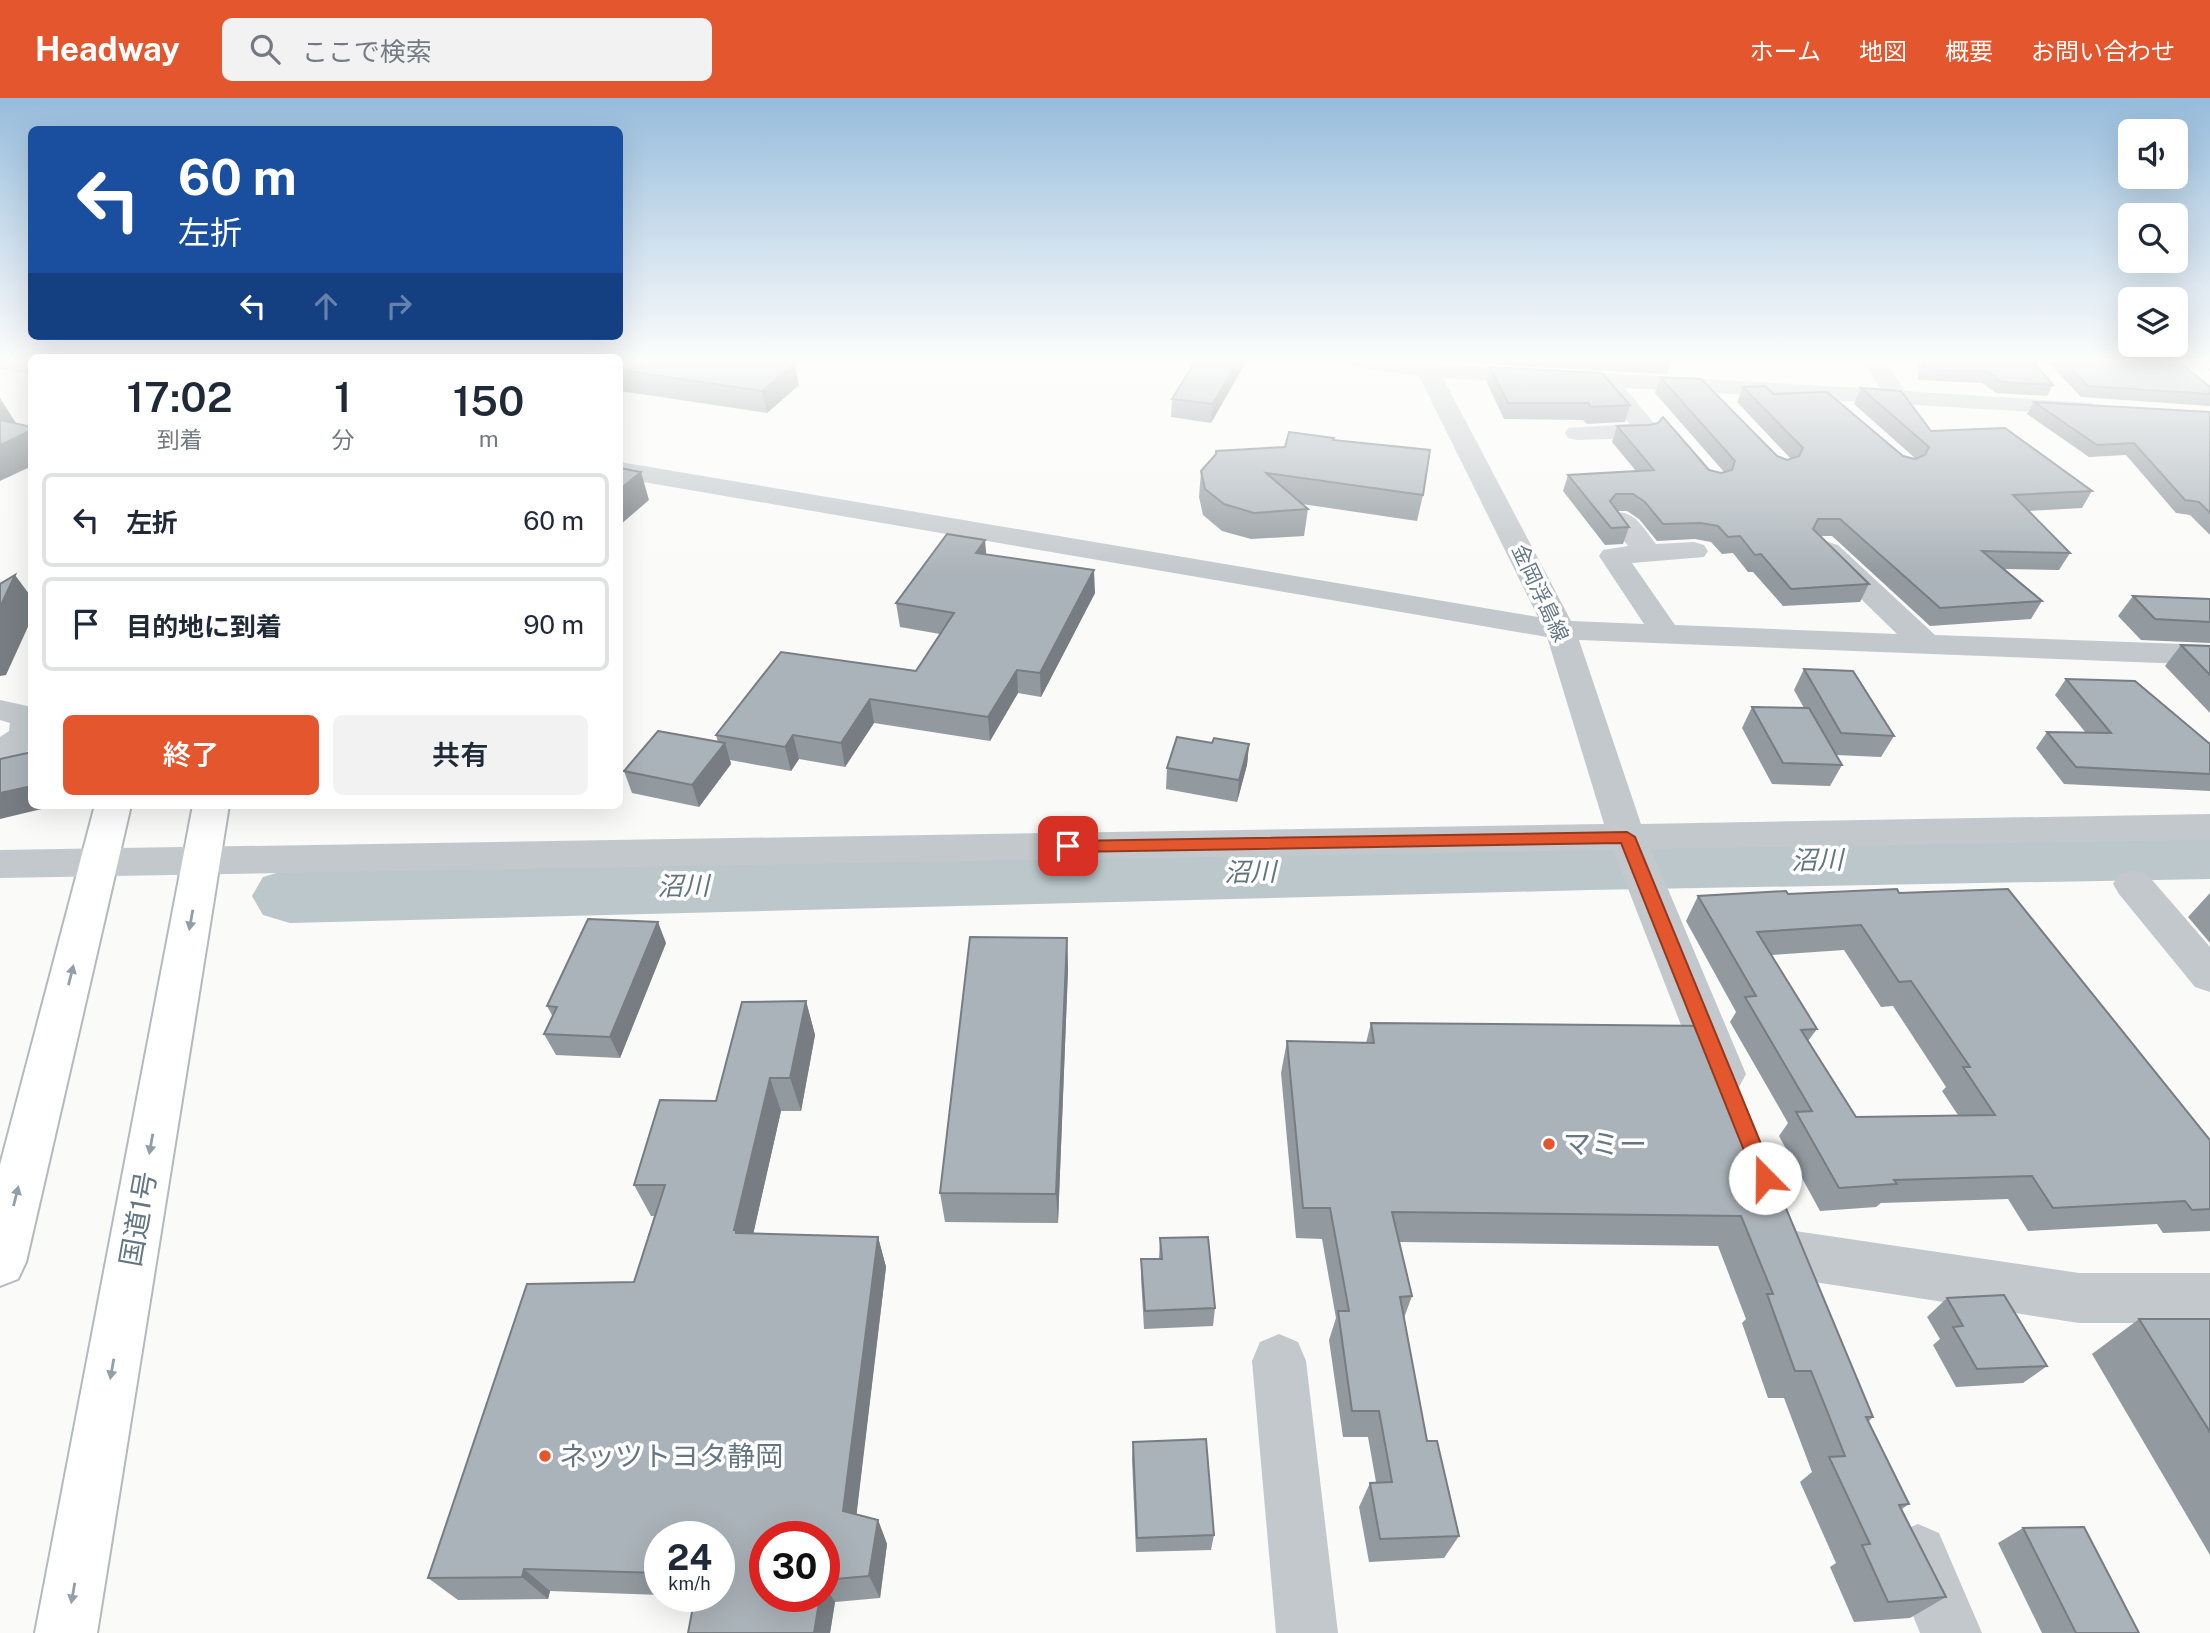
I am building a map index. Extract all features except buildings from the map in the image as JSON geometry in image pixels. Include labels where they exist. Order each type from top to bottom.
[{"type":"main road","points":[[0,1262],[112,809]]},
{"type":"main road","name":"国道1号","points":[[66,1633],[210,809]]},
{"type":"street","name":"金岡浮島線","points":[[1459,432],[1560,630],[1627,837],[1739,1114]]},
{"type":"street","points":[[1577,433],[1622,432]]},
{"type":"street","points":[[623,471],[1560,630],[2210,655]]},
{"type":"street","points":[[1621,519],[1648,554]]},
{"type":"street","points":[[1821,545],[1926,644]]},
{"type":"street","points":[[1665,634],[1613,556],[1694,551]]},
{"type":"street","points":[[0,710],[28,717],[25,737],[0,754]]},
{"type":"street","points":[[0,864],[2210,827]]},
{"type":"street","points":[[2133,884],[2210,976]]},
{"type":"street","points":[[1816,1306],[1788,1236],[2079,1298],[2210,1298]]},
{"type":"street","points":[[1279,1361],[1307,1633]]},
{"type":"street","points":[[1899,1507],[1951,1633]]},
{"type":"waterway","name":"沼川","points":[[290,896],[1589,864],[2210,854]]},
{"type":"place","name":"マミー","points":[[1549,1144]]},
{"type":"place","name":"ネッツトヨタ静岡","points":[[545,1456]]},
{"type":"route","points":[[1068,846],[1627,837],[1765,1178]]}]
